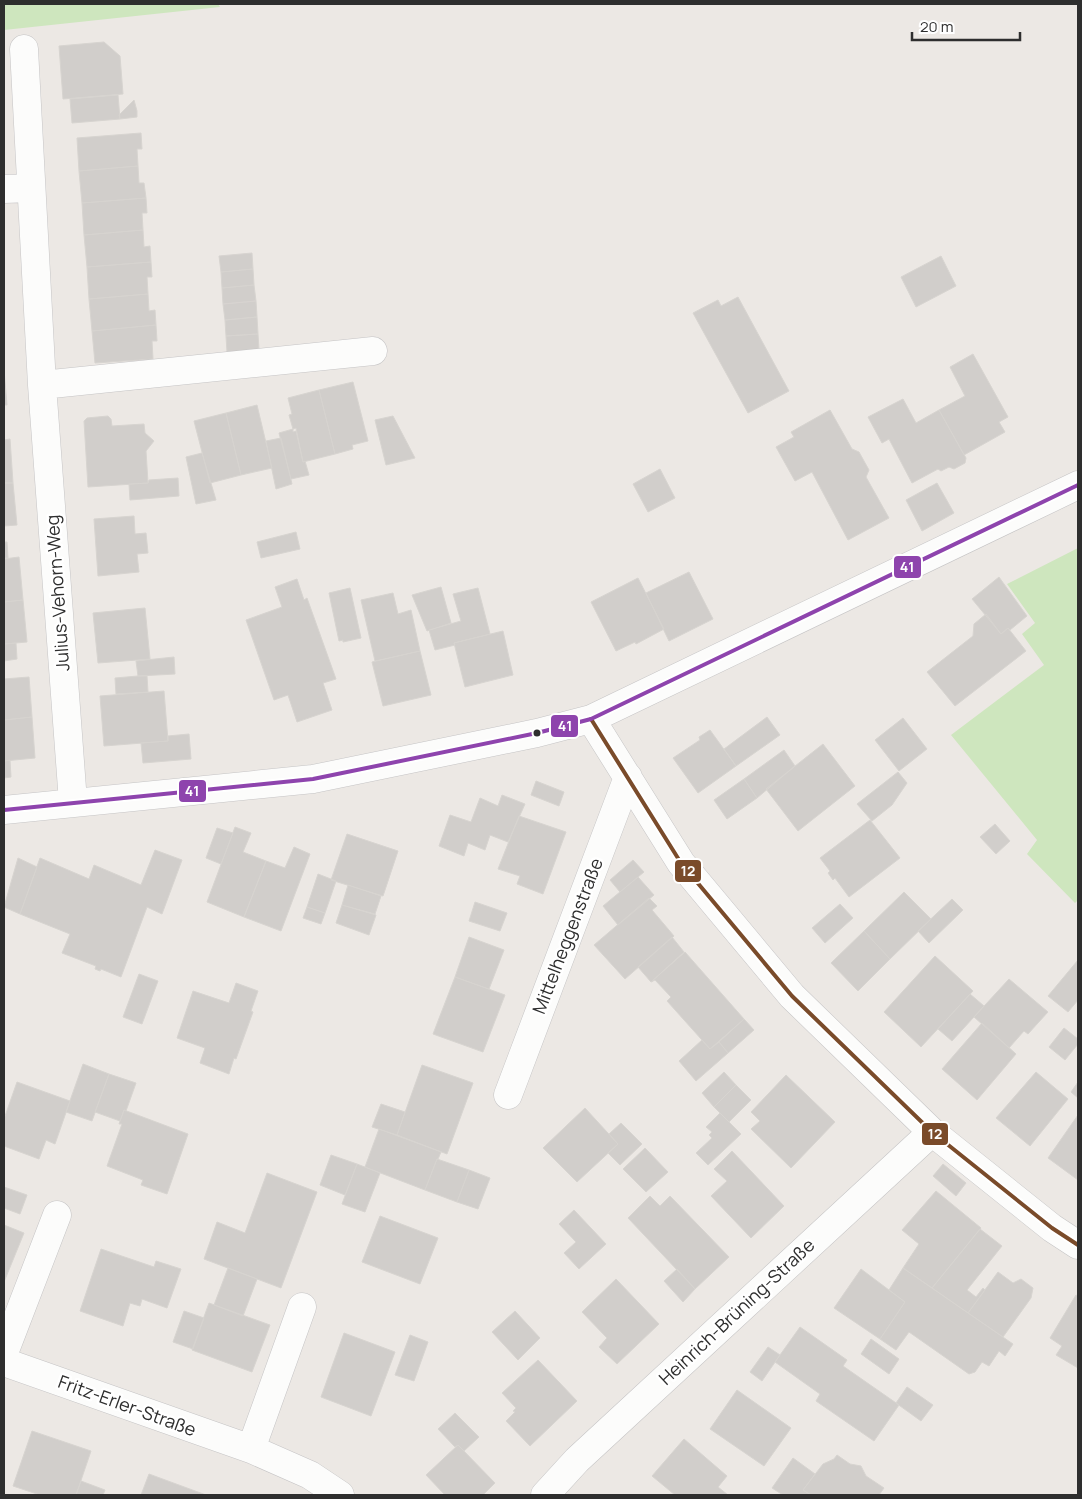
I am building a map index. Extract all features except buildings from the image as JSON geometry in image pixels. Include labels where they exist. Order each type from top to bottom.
[{"type":"street","name":"Julius-Vehorn-Weg","points":[[24,49],[42,385],[73,802]]},
{"type":"street","points":[[4,189],[31,188]]},
{"type":"street","points":[[42,385],[373,351]]},
{"type":"street","points":[[4,810],[314,779],[536,733],[591,719],[1078,485]]},
{"type":"street","points":[[591,719],[681,863],[792,996],[932,1132],[1052,1228],[1078,1244]]},
{"type":"street","name":"Mittelheggenstraße","points":[[508,1095],[628,777]]},
{"type":"street","name":"Heinrich-Brüning-Straße","points":[[545,1495],[577,1460],[932,1132]]},
{"type":"street","points":[[4,1354],[58,1215]]},
{"type":"street","points":[[251,1449],[302,1308]]},
{"type":"street","name":"Fritz-Erler-Straße","points":[[4,1362],[251,1449],[310,1475],[340,1495]]},
{"type":"green space","points":[[4,4],[218,4],[220,7],[4,30]]},
{"type":"green space","points":[[1078,548],[1078,900],[1075,903],[1027,854],[1037,840],[951,735],[1044,665],[1022,634],[1035,623],[1007,584]]},
{"type":"transit line","name":"41","points":[[4,810],[313,779],[537,733],[591,719],[1078,485]]},
{"type":"transit line","name":"12","points":[[591,719],[681,863],[792,996],[932,1132],[1052,1228],[1078,1245]]}]
